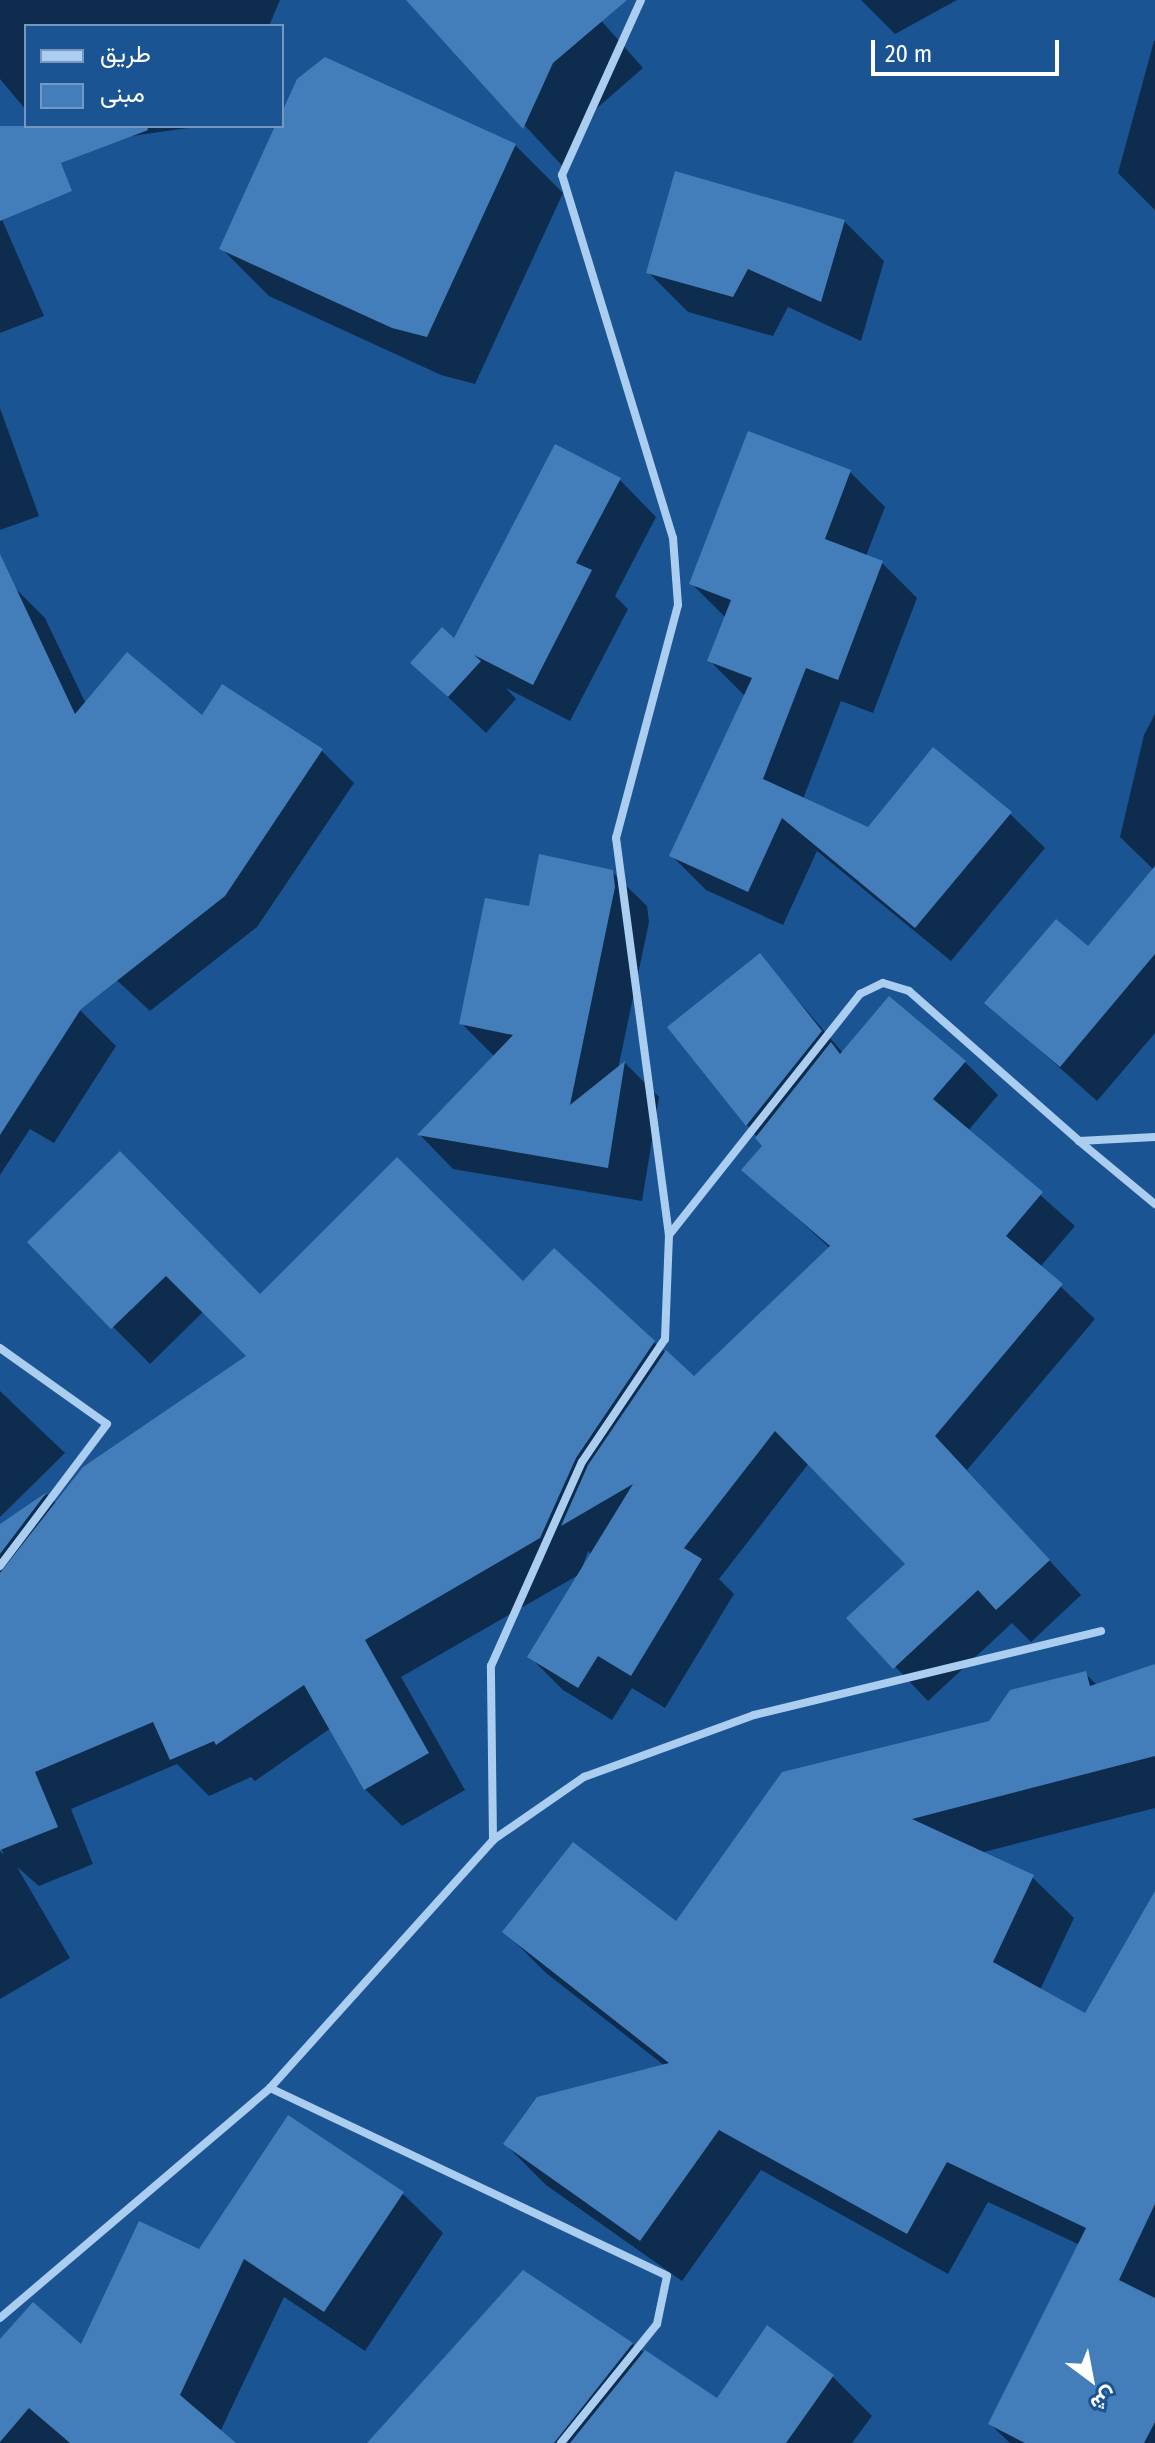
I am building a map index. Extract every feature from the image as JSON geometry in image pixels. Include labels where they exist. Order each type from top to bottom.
[{"type":"street","points":[[493,1840],[491,1666],[582,1462],[665,1339],[669,1235],[616,838],[678,605],[673,538],[562,175],[641,0]]},
{"type":"street","points":[[669,1235],[860,994],[883,983],[909,991],[1155,1204]]},
{"type":"street","points":[[1079,1141],[1155,1137]]},
{"type":"street","points":[[0,1348],[107,1424],[0,1566]]},
{"type":"street","points":[[0,2318],[270,2088],[493,1840],[584,1777],[754,1715],[1101,1631]]},
{"type":"street","points":[[270,2088],[667,2276],[657,2324],[561,2443]]},
{"type":"building","points":[[406,0],[627,0],[553,63],[523,129]]},
{"type":"building","points":[[325,57],[516,144],[427,337],[392,328],[219,249],[274,128],[284,128],[284,108],[297,79]]},
{"type":"building","points":[[0,126],[148,128],[61,163],[72,191],[0,221]]},
{"type":"building","points":[[675,171],[845,220],[821,302],[748,269],[733,297],[646,273]]},
{"type":"building","points":[[748,431],[851,470],[825,539],[883,561],[838,680],[806,668],[763,779],[868,827],[933,747],[1012,812],[915,928],[782,818],[748,892],[669,856],[752,678],[707,661],[731,600],[689,584]]},
{"type":"building","points":[[555,444],[621,478],[576,563],[592,570],[533,685],[474,655],[481,661],[448,697],[410,663],[442,627],[454,638]]},
{"type":"building","points":[[0,554],[75,714],[127,652],[202,715],[222,684],[323,749],[225,896],[81,1009],[0,1135]]},
{"type":"building","points":[[539,854],[613,870],[615,887],[570,1105],[625,1061],[608,1168],[417,1135],[513,1035],[459,1024],[485,898],[529,906]]},
{"type":"building","points":[[1155,866],[1155,954],[1060,1067],[984,1003],[1056,919],[1088,946]]},
{"type":"building","points":[[760,953],[822,1031],[746,1126],[667,1027]]},
{"type":"building","points":[[889,996],[966,1061],[933,1099],[1043,1192],[1006,1236],[1063,1284],[935,1436],[1050,1560],[996,1610],[978,1590],[893,1669],[846,1618],[905,1564],[775,1431],[684,1548],[702,1559],[631,1676],[598,1656],[578,1688],[527,1657],[633,1484],[561,1526],[588,1465],[666,1350],[694,1376],[830,1246],[741,1170],[762,1146],[755,1138],[831,1042],[840,1054]]},
{"type":"building","points":[[120,1151],[260,1294],[397,1157],[523,1281],[554,1248],[655,1341],[576,1458],[540,1538],[365,1640],[429,1753],[364,1790],[304,1685],[216,1745],[214,1741],[170,1760],[153,1722],[35,1772],[58,1827],[0,1850],[0,1573],[83,1467],[246,1356],[166,1276],[111,1329],[27,1242]]},
{"type":"building","points":[[47,1492],[0,1554],[0,1524]]},
{"type":"building","points":[[1155,1664],[1155,1756],[912,1819],[1034,1875],[993,1962],[1085,2013],[1155,1891],[1155,2204],[1119,2280],[1155,2298],[1155,2422],[1144,2443],[1025,2443],[988,2424],[1086,2228],[947,2162],[907,2234],[719,2130],[640,2241],[503,2144],[537,2097],[669,2063],[502,1932],[573,1842],[676,1921],[782,1772],[989,1721],[1010,1690],[1086,1671],[1090,1686]]},
{"type":"building","points":[[288,2115],[404,2192],[324,2312],[244,2259],[180,2395],[236,2443],[70,2443],[29,2408],[0,2442],[0,2339],[33,2302],[81,2344],[139,2221],[199,2249]]},
{"type":"building","points":[[523,2270],[633,2343],[554,2443],[367,2443]]},
{"type":"building","points":[[767,2325],[834,2375],[786,2443],[570,2443],[645,2350],[717,2398]]}]
